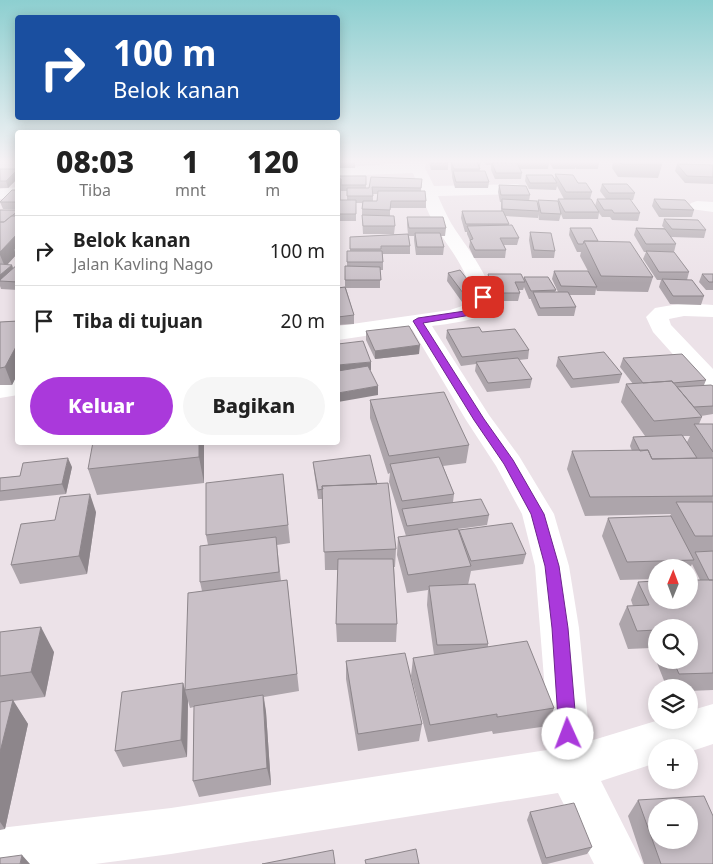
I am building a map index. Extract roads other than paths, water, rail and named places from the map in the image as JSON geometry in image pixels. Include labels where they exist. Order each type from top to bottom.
[{"type":"street","points":[[340,333],[468,313],[481,306],[483,297],[464,257],[441,220],[433,202]]},
{"type":"street","points":[[713,311],[674,310],[666,311],[656,317],[661,327],[713,384]]},
{"type":"street","points":[[418,321],[479,420],[509,463],[538,514],[552,566],[560,628],[568,716],[569,768],[590,805],[619,864]]},
{"type":"street","points":[[0,390],[15,388]]},
{"type":"street","points":[[0,852],[170,831],[569,768],[713,724]]}]
